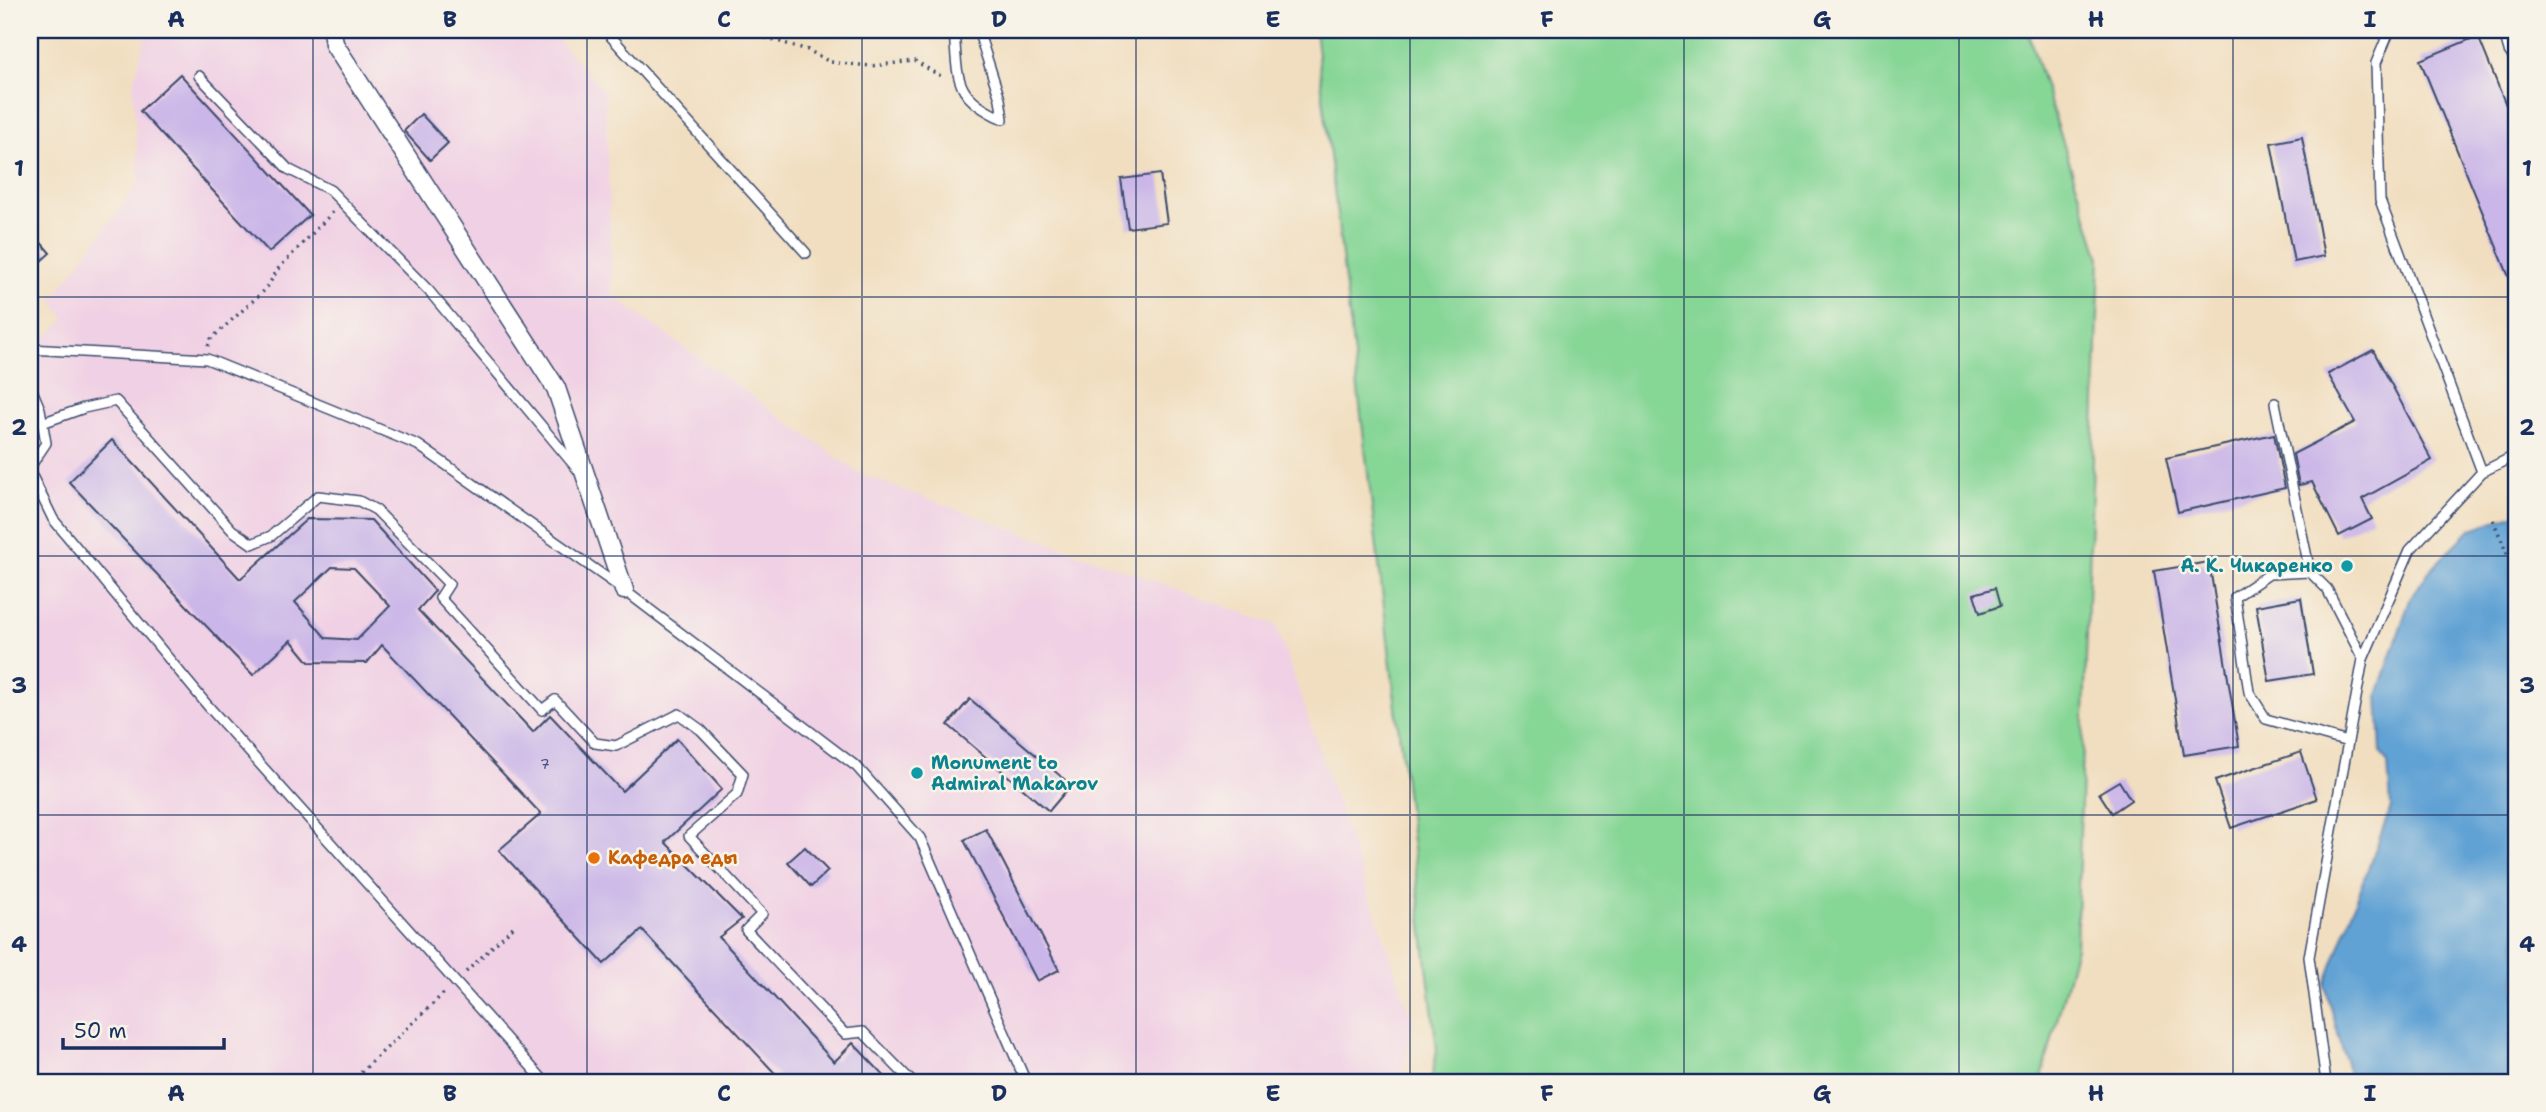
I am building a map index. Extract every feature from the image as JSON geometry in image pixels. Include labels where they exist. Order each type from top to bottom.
[{"type":"street","points":[[332,30],[334,44],[556,388],[584,478],[624,590]]},
{"type":"lane","points":[[605,30],[806,253]]},
{"type":"lane","points":[[954,30],[959,85],[979,108],[1003,119],[1000,99],[978,30]]},
{"type":"lane","points":[[2390,30],[2376,63],[2380,200],[2482,472]]},
{"type":"lane","points":[[2503,30],[2508,51],[2516,61]]},
{"type":"lane","points":[[199,76],[288,169],[330,190],[429,291],[584,478]]},
{"type":"lane","points":[[30,349],[202,358],[418,445],[624,590],[857,767],[920,838],[1026,1082]]},
{"type":"lane","points":[[30,385],[46,443],[30,469],[53,519],[208,706],[545,1082]]},
{"type":"lane","points":[[42,423],[84,408],[116,401],[232,530],[252,544],[271,536],[317,496],[359,502],[376,510],[449,584],[440,598],[542,710],[555,700],[595,743],[616,746],[679,714],[690,722],[743,774],[737,794],[689,836],[762,914],[746,930],[845,1034],[863,1032],[912,1082]]},
{"type":"lane","points":[[2275,403],[2310,572],[2327,589],[2363,659]]},
{"type":"lane","points":[[2326,1082],[2309,957],[2363,659],[2410,550],[2482,472],[2516,455]]},
{"type":"lane","points":[[2310,572],[2269,574],[2235,597],[2249,692],[2266,719],[2348,742]]},
{"type":"path","points":[[739,30],[808,50],[830,62],[870,66],[915,61],[959,85]]},
{"type":"path","points":[[202,358],[211,340],[266,289],[278,268],[334,211],[330,190]]},
{"type":"path","points":[[2493,520],[2516,575]]},
{"type":"path","points":[[351,1082],[384,1050]]},
{"type":"shaded area","points":[[147,30],[549,30],[605,92],[613,296],[860,474],[1276,625],[1413,1022],[1401,1082],[30,1082],[30,353],[65,319],[52,300],[139,183],[133,86]]},
{"type":"green space","points":[[1315,30],[2027,30],[2100,258],[2076,947],[2041,1082],[1431,1082],[1437,1050]]},
{"type":"water","points":[[2516,514],[2516,1082],[2351,1082],[2325,985],[2391,807],[2388,764],[2381,753],[2378,695],[2410,599],[2430,570],[2471,529]]},
{"type":"building","points":[[2478,36],[2516,130],[2516,294],[2420,60]]},
{"type":"building","points":[[180,74],[310,215],[269,252],[140,111]]},
{"type":"building","points":[[421,114],[448,143],[430,160],[404,131]]},
{"type":"building","points":[[2302,137],[2324,256],[2294,262],[2271,143]]},
{"type":"building","points":[[1160,174],[1167,223],[1128,228],[1121,179]]},
{"type":"building","points":[[30,230],[50,253],[30,271]]},
{"type":"building","points":[[2373,350],[2432,460],[2362,499],[2372,519],[2339,536],[2312,482],[2299,485],[2293,454],[2355,422],[2328,374]]},
{"type":"building","points":[[2274,434],[2285,488],[2178,512],[2166,458]]},
{"type":"building","points":[[112,440],[240,579],[307,519],[371,520],[435,591],[418,610],[533,732],[550,715],[622,791],[677,739],[722,789],[665,842],[742,919],[719,937],[834,1062],[853,1043],[890,1082],[783,1082],[642,930],[604,964],[499,850],[541,814],[382,645],[367,663],[309,662],[291,640],[253,675],[69,482]],"holes":[[[332,567],[354,568],[390,606],[357,640],[326,638],[295,602]]]},
{"type":"building","points":[[2209,562],[2239,746],[2184,755],[2154,571]]},
{"type":"building","points":[[1995,588],[2000,606],[1980,613],[1974,594]]},
{"type":"building","points":[[2301,598],[2313,674],[2269,681],[2256,606]]},
{"type":"building","points":[[970,699],[1071,785],[1049,811],[948,725]]},
{"type":"building","points":[[2301,752],[2317,799],[2231,828],[2215,781]]},
{"type":"building","points":[[2119,781],[2131,800],[2112,813],[2099,793]]},
{"type":"building","points":[[986,829],[1059,970],[1037,981],[964,840]]},
{"type":"building","points":[[805,847],[828,871],[811,887],[788,862]]},
{"type":"place","name":"А. К. Чикаренко","points":[[2347,566]]},
{"type":"place","name":"Monument to Admiral Makarov","points":[[917,773]]},
{"type":"place","name":"Кафедра еды","points":[[594,858]]}]
